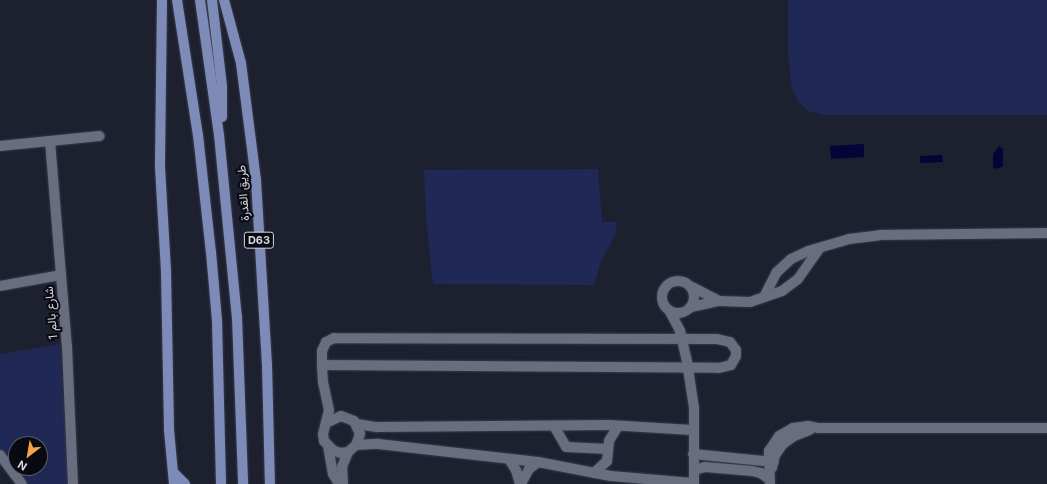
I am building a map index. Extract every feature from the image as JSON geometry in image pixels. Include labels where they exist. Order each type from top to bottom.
[{"type":"main road","points":[[162,0],[160,167],[166,272],[169,437],[174,484]]},
{"type":"main road","points":[[177,0],[197,127],[211,252],[221,454],[221,484]]},
{"type":"main road","name":"طريق القدرة","points":[[200,0],[219,135],[237,317],[243,484]]},
{"type":"main road","points":[[212,0],[223,97],[219,135]]},
{"type":"main road","name":"طريق القدرة","points":[[224,0],[241,63],[254,160],[265,332],[270,484]]},
{"type":"main road","points":[[173,472],[185,484]]},
{"type":"street","points":[[0,146],[100,136]]},
{"type":"street","name":"شارع بالم 1","points":[[50,141],[61,275],[73,484]]},
{"type":"street","points":[[764,297],[771,280],[782,266],[800,254],[850,239],[880,235],[1047,233]]},
{"type":"street","points":[[669,310],[688,309],[720,301],[742,303],[782,291],[798,278],[820,248]]},
{"type":"street","points":[[0,286],[61,275]]},
{"type":"street","points":[[343,484],[342,468],[348,452],[356,446],[371,443],[538,462],[594,473],[694,483],[692,430],[694,408],[688,368],[682,339],[662,297],[668,284],[678,280],[720,301]]},
{"type":"street","points":[[682,339],[688,309],[695,297],[692,287]]},
{"type":"street","points":[[322,365],[726,368],[735,361],[736,350],[734,346],[724,340],[334,338],[323,346],[322,365],[322,382],[328,398],[328,422],[323,434],[328,446],[333,474],[339,484]]},
{"type":"street","points":[[328,398],[352,421],[360,434],[356,446]]},
{"type":"street","points":[[328,422],[334,418],[377,427],[600,425],[692,430]]},
{"type":"street","points":[[600,425],[609,445]]},
{"type":"street","points":[[554,426],[566,447],[609,445]]},
{"type":"street","points":[[594,473],[607,461],[609,445],[618,426]]},
{"type":"street","points":[[770,482],[771,462],[779,449],[789,439],[818,428],[1047,428]]},
{"type":"street","points":[[328,446],[334,451],[348,452]]},
{"type":"street","points":[[693,454],[738,464],[757,471],[770,482]]},
{"type":"street","points":[[0,455],[22,484]]},
{"type":"street","points":[[509,459],[516,470],[520,484]]},
{"type":"street","points":[[607,461],[619,476]]},
{"type":"street","points":[[520,484],[530,469],[538,462]]},
{"type":"street","points":[[694,470],[705,467],[771,462]]},
{"type":"shaded area","points":[[788,0],[1047,0],[1047,115],[825,115],[808,111],[798,101],[792,89],[788,52]]},
{"type":"shaded area","points":[[864,144],[864,157],[831,159],[830,146]]},
{"type":"shaded area","points":[[999,146],[1003,149],[1003,166],[997,169],[993,167],[993,154]]},
{"type":"shaded area","points":[[942,155],[943,162],[920,163],[920,156]]},
{"type":"shaded area","points":[[598,169],[602,222],[617,222],[615,236],[601,261],[594,285],[433,284],[426,218],[424,170]]},
{"type":"shaded area","points":[[60,344],[68,484],[27,484],[21,476],[48,476],[48,436],[8,436],[8,460],[0,450],[0,354]]}]
